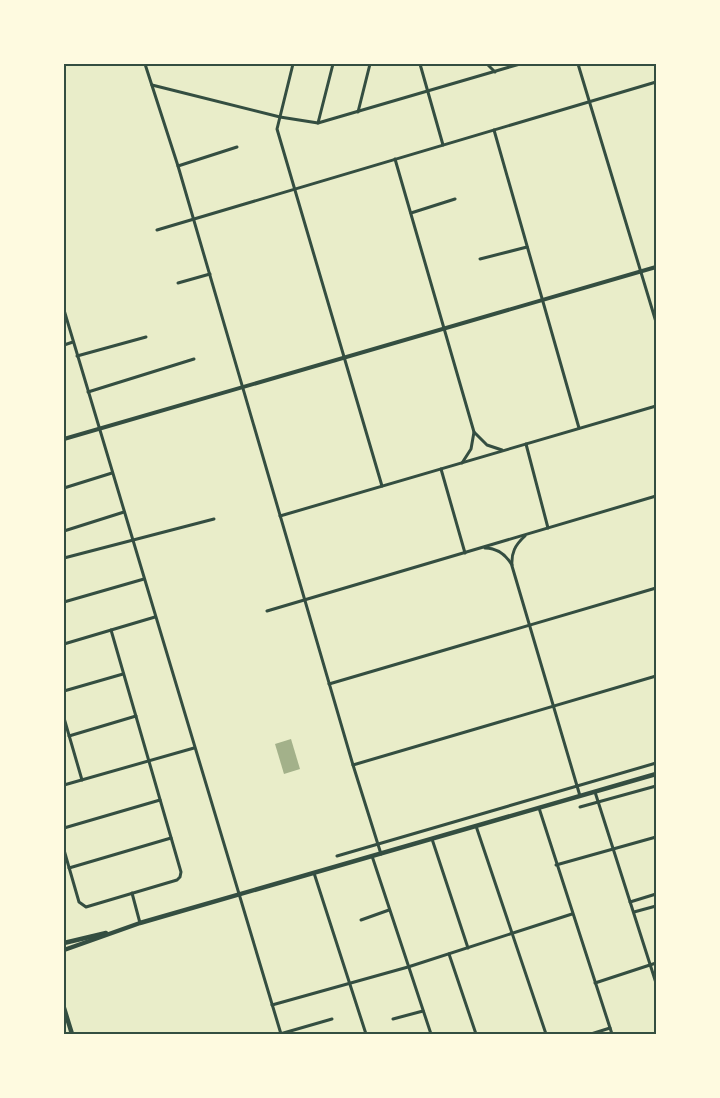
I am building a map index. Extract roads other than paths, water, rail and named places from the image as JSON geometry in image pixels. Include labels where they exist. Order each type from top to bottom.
[{"type":"main road","points":[[64,950],[140,923],[656,774]]},
{"type":"main road","points":[[64,944],[134,925]]},
{"type":"main road","points":[[64,1008],[72,1034]]},
{"type":"street","points":[[145,64],[194,219],[304,600],[381,854]]},
{"type":"street","points":[[292,64],[277,129],[382,486]]},
{"type":"street","points":[[318,123],[333,64]]},
{"type":"street","points":[[358,112],[370,64]]},
{"type":"street","points":[[420,64],[444,145]]},
{"type":"street","points":[[486,64],[495,72]]},
{"type":"street","points":[[151,85],[280,117],[318,123],[520,64]]},
{"type":"street","points":[[578,64],[656,322]]},
{"type":"street","points":[[157,230],[656,82]]},
{"type":"street","points":[[494,130],[579,428]]},
{"type":"street","points":[[178,166],[237,147]]},
{"type":"street","points":[[395,159],[474,432],[471,450],[462,463]]},
{"type":"street","points":[[411,213],[455,199]]},
{"type":"street","points":[[480,259],[527,247]]},
{"type":"street","points":[[64,439],[656,266]]},
{"type":"street","points":[[178,283],[210,274]]},
{"type":"street","points":[[64,310],[280,1034],[332,1019]]},
{"type":"street","points":[[77,356],[146,337]]},
{"type":"street","points":[[64,345],[72,342]]},
{"type":"street","points":[[88,392],[194,359]]},
{"type":"street","points":[[280,516],[656,406]]},
{"type":"street","points":[[474,432],[487,445],[505,450]]},
{"type":"street","points":[[526,444],[548,528]]},
{"type":"street","points":[[441,469],[465,553]]},
{"type":"street","points":[[64,488],[112,473]]},
{"type":"street","points":[[267,611],[656,496]]},
{"type":"street","points":[[64,531],[124,512]]},
{"type":"street","points":[[64,558],[214,519]]},
{"type":"street","points":[[512,566],[514,549],[526,534]]},
{"type":"street","points":[[481,548],[489,548],[505,554],[512,566],[580,796]]},
{"type":"street","points":[[64,602],[144,579]]},
{"type":"street","points":[[329,684],[656,588]]},
{"type":"street","points":[[64,644],[155,617]]},
{"type":"street","points":[[64,850],[79,902],[86,906],[177,880],[180,877],[181,872],[111,630]]},
{"type":"street","points":[[64,691],[123,674]]},
{"type":"street","points":[[353,765],[656,676]]},
{"type":"street","points":[[69,736],[136,716]]},
{"type":"street","points":[[64,718],[82,780]]},
{"type":"street","points":[[64,785],[194,748]]},
{"type":"street","points":[[337,856],[656,763]]},
{"type":"street","points":[[580,807],[656,786]]},
{"type":"street","points":[[595,792],[656,983]]},
{"type":"street","points":[[64,828],[160,800]]},
{"type":"street","points":[[539,808],[612,1034]]},
{"type":"street","points":[[476,826],[546,1034]]},
{"type":"street","points":[[556,865],[656,837]]},
{"type":"street","points":[[69,868],[171,838]]},
{"type":"street","points":[[432,839],[468,948]]},
{"type":"street","points":[[372,856],[431,1034]]},
{"type":"street","points":[[314,873],[366,1034]]},
{"type":"street","points":[[132,893],[140,923]]},
{"type":"street","points":[[630,902],[656,894]]},
{"type":"street","points":[[634,912],[656,906]]},
{"type":"street","points":[[361,920],[389,910]]},
{"type":"street","points":[[272,1005],[408,967],[511,932],[572,914]]},
{"type":"street","points":[[449,954],[476,1034]]},
{"type":"street","points":[[595,982],[656,963]]},
{"type":"street","points":[[393,1019],[423,1011]]},
{"type":"street","points":[[591,1034],[610,1028]]}]
